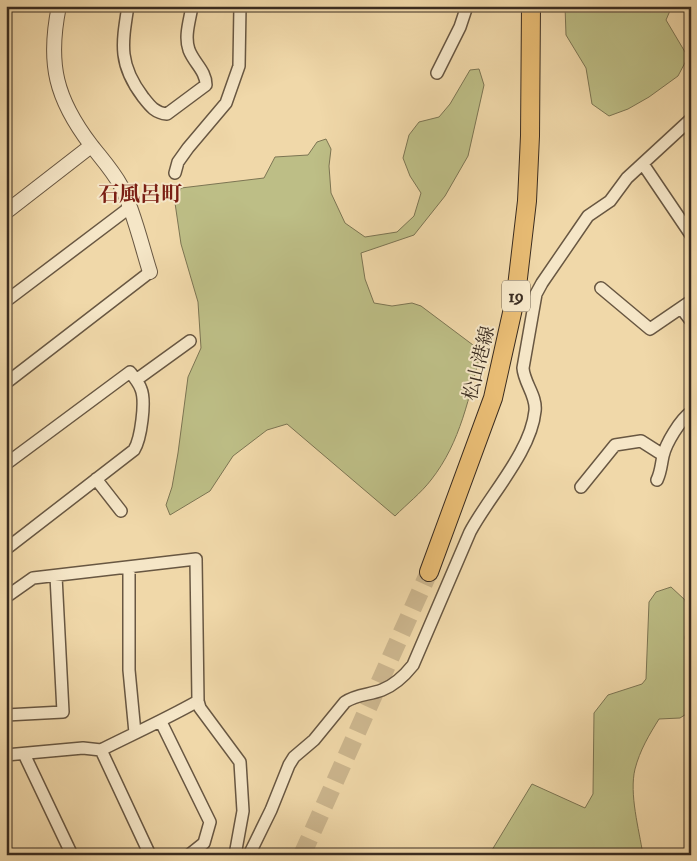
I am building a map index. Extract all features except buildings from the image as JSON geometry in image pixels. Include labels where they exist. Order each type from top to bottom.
[{"type":"main road","name":"松山港線","points":[[429,572],[493,398],[516,295],[527,201],[530,136],[531,6]]},
{"type":"street","points":[[6,383],[150,272],[121,186],[74,122],[59,88],[54,66],[54,46],[59,6]]},
{"type":"street","points":[[128,6],[123,50],[126,69],[137,90],[152,109],[160,114],[167,114],[206,85],[206,76],[188,48],[187,34],[192,6]]},
{"type":"street","points":[[175,173],[178,162],[188,148],[226,103],[238,66],[240,6]]},
{"type":"street","points":[[437,73],[460,28],[467,6]]},
{"type":"street","points":[[249,855],[294,757],[314,740],[344,702],[389,686],[413,665],[478,516],[520,455],[532,427],[535,400],[524,376],[523,368],[538,289],[588,216],[610,201],[620,185],[691,119]]},
{"type":"street","points":[[6,212],[91,146]]},
{"type":"street","points":[[643,164],[691,235]]},
{"type":"street","points":[[6,301],[129,208]]},
{"type":"street","points":[[601,288],[650,329],[691,301]]},
{"type":"street","points":[[681,308],[691,321]]},
{"type":"street","points":[[136,380],[190,341]]},
{"type":"street","points":[[6,464],[130,372],[141,388],[143,399],[138,443],[134,450],[6,549]]},
{"type":"street","points":[[657,480],[661,472],[663,455],[678,426],[691,412]]},
{"type":"street","points":[[605,438],[615,445]]},
{"type":"street","points":[[581,487],[615,445],[641,440],[663,455]]},
{"type":"street","points":[[96,479],[121,511]]},
{"type":"street","points":[[6,597],[33,578],[196,559],[198,701],[200,708],[240,762],[243,811],[235,855]]},
{"type":"street","points":[[129,568],[129,670],[135,732]]},
{"type":"street","points":[[6,715],[63,712],[56,576]]},
{"type":"street","points":[[6,755],[83,748],[101,750],[135,732],[161,722],[198,701]]},
{"type":"street","points":[[161,722],[210,822],[204,843],[189,855]]},
{"type":"street","points":[[101,750],[150,855]]},
{"type":"street","points":[[24,754],[72,855]]},
{"type":"green space","points":[[565,6],[672,6],[666,20],[688,57],[678,76],[649,97],[628,109],[609,116],[592,104],[586,68],[566,35]]},
{"type":"green space","points":[[479,69],[484,85],[468,156],[445,196],[414,235],[361,253],[365,279],[374,303],[392,306],[412,303],[421,306],[481,351],[468,402],[457,434],[450,450],[431,480],[395,516],[287,424],[267,430],[233,456],[210,491],[170,515],[166,505],[172,487],[178,453],[188,377],[201,348],[198,302],[181,244],[175,203],[181,188],[264,178],[275,157],[308,155],[317,142],[326,139],[331,149],[329,166],[331,193],[345,223],[365,237],[397,232],[414,216],[421,193],[410,176],[403,158],[409,135],[419,122],[439,117],[450,104],[470,70]]},
{"type":"green space","points":[[671,587],[685,600],[688,615],[685,638],[691,666],[691,711],[680,718],[659,719],[645,743],[637,762],[633,789],[643,855],[492,855],[492,850],[532,784],[585,808],[593,794],[594,713],[608,695],[642,684],[646,679],[649,602],[656,592]]},
{"type":"tunnel","points":[[302,855],[429,572]]},
{"type":"district","name":"石風呂町","points":[[140,194]]}]
